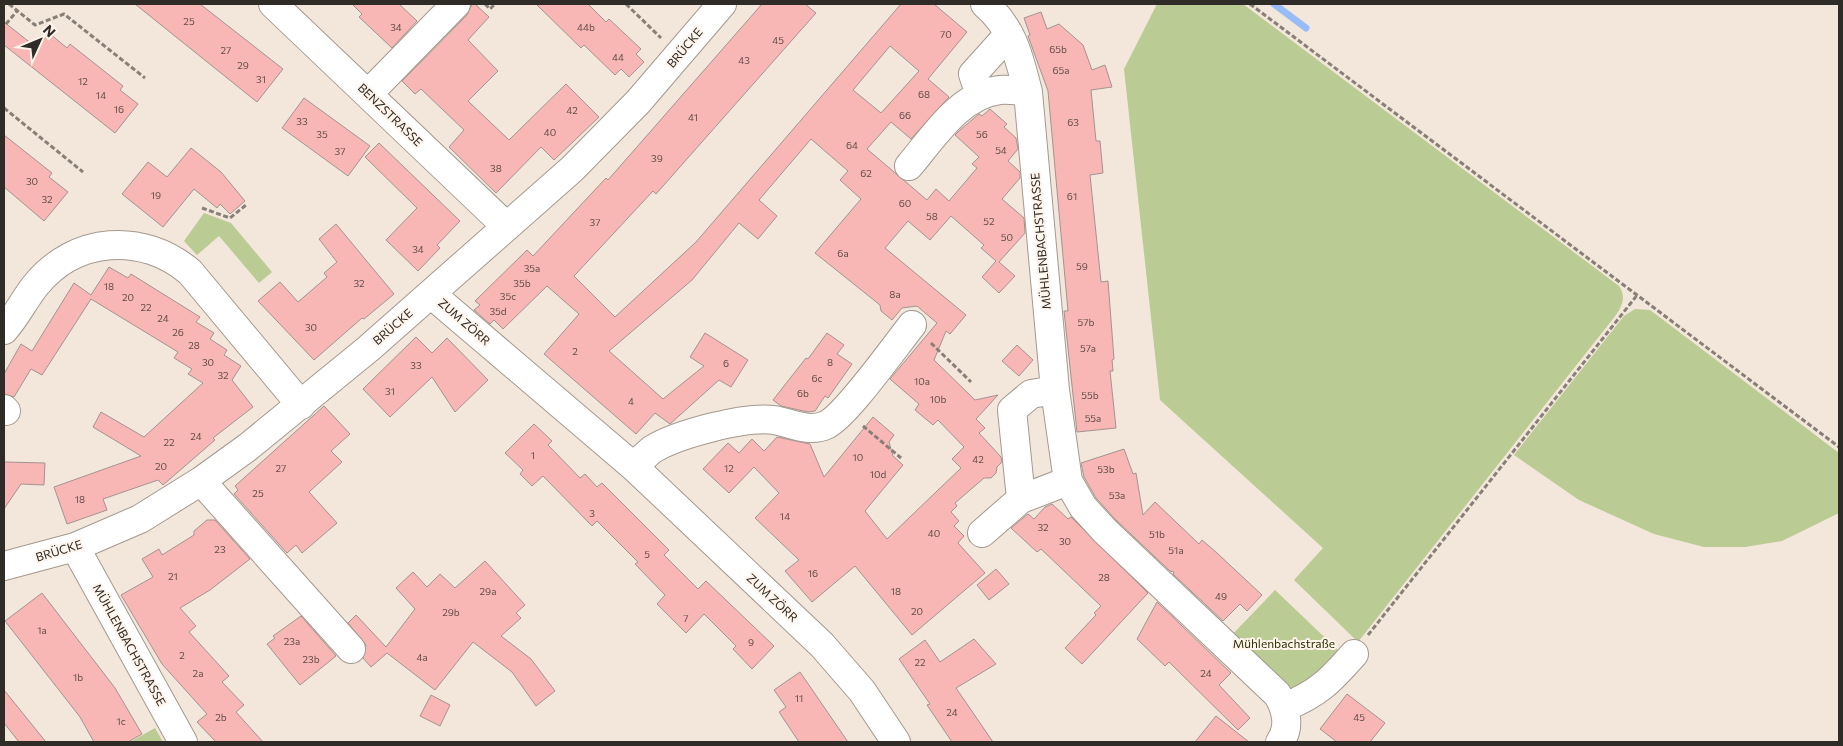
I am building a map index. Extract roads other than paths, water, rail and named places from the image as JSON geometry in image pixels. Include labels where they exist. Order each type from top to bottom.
[{"type":"street","name":"BENZSTRASSE","points":[[273,4],[506,226]]},
{"type":"street","points":[[368,94],[454,4]]},
{"type":"street","name":"BRÜCKE","points":[[4,566],[75,547],[140,519],[201,482],[248,447],[301,405],[431,294],[585,157],[638,102],[722,4]]},
{"type":"street","name":"MÜHLENBACHSTRASSE","points":[[985,4],[997,15],[1016,46],[1028,92],[1055,390],[1068,481],[1084,507],[1105,530],[1277,694],[1286,707]]},
{"type":"street","points":[[980,95],[973,74],[1009,34]]},
{"type":"street","points":[[909,166],[954,114],[980,95],[1000,90],[1028,92]]},
{"type":"street","points":[[4,330],[35,285],[69,258],[110,245],[150,248],[170,257],[190,272],[301,405]]},
{"type":"street","name":"ZUM ZÖRR","points":[[431,294],[634,467],[822,645],[862,691],[896,742]]},
{"type":"street","points":[[634,467],[651,450],[662,444],[727,424],[759,419],[812,428],[827,425],[844,410],[912,325]]},
{"type":"street","points":[[1021,499],[1012,410],[1031,394],[1055,390]]},
{"type":"street","points":[[982,533],[1021,499],[1068,481]]},
{"type":"street","points":[[201,482],[352,650]]},
{"type":"street","name":"MÜHLENBACHSTRASSE","points":[[75,547],[183,742]]},
{"type":"street","points":[[1280,742],[1286,722],[1286,707],[1306,699],[1327,684],[1354,654]]},
{"type":"waterway","points":[[1274,4],[1306,28]]},
{"type":"park label","name":"Mühlenbachstraße","points":[[1284,644]]}]
